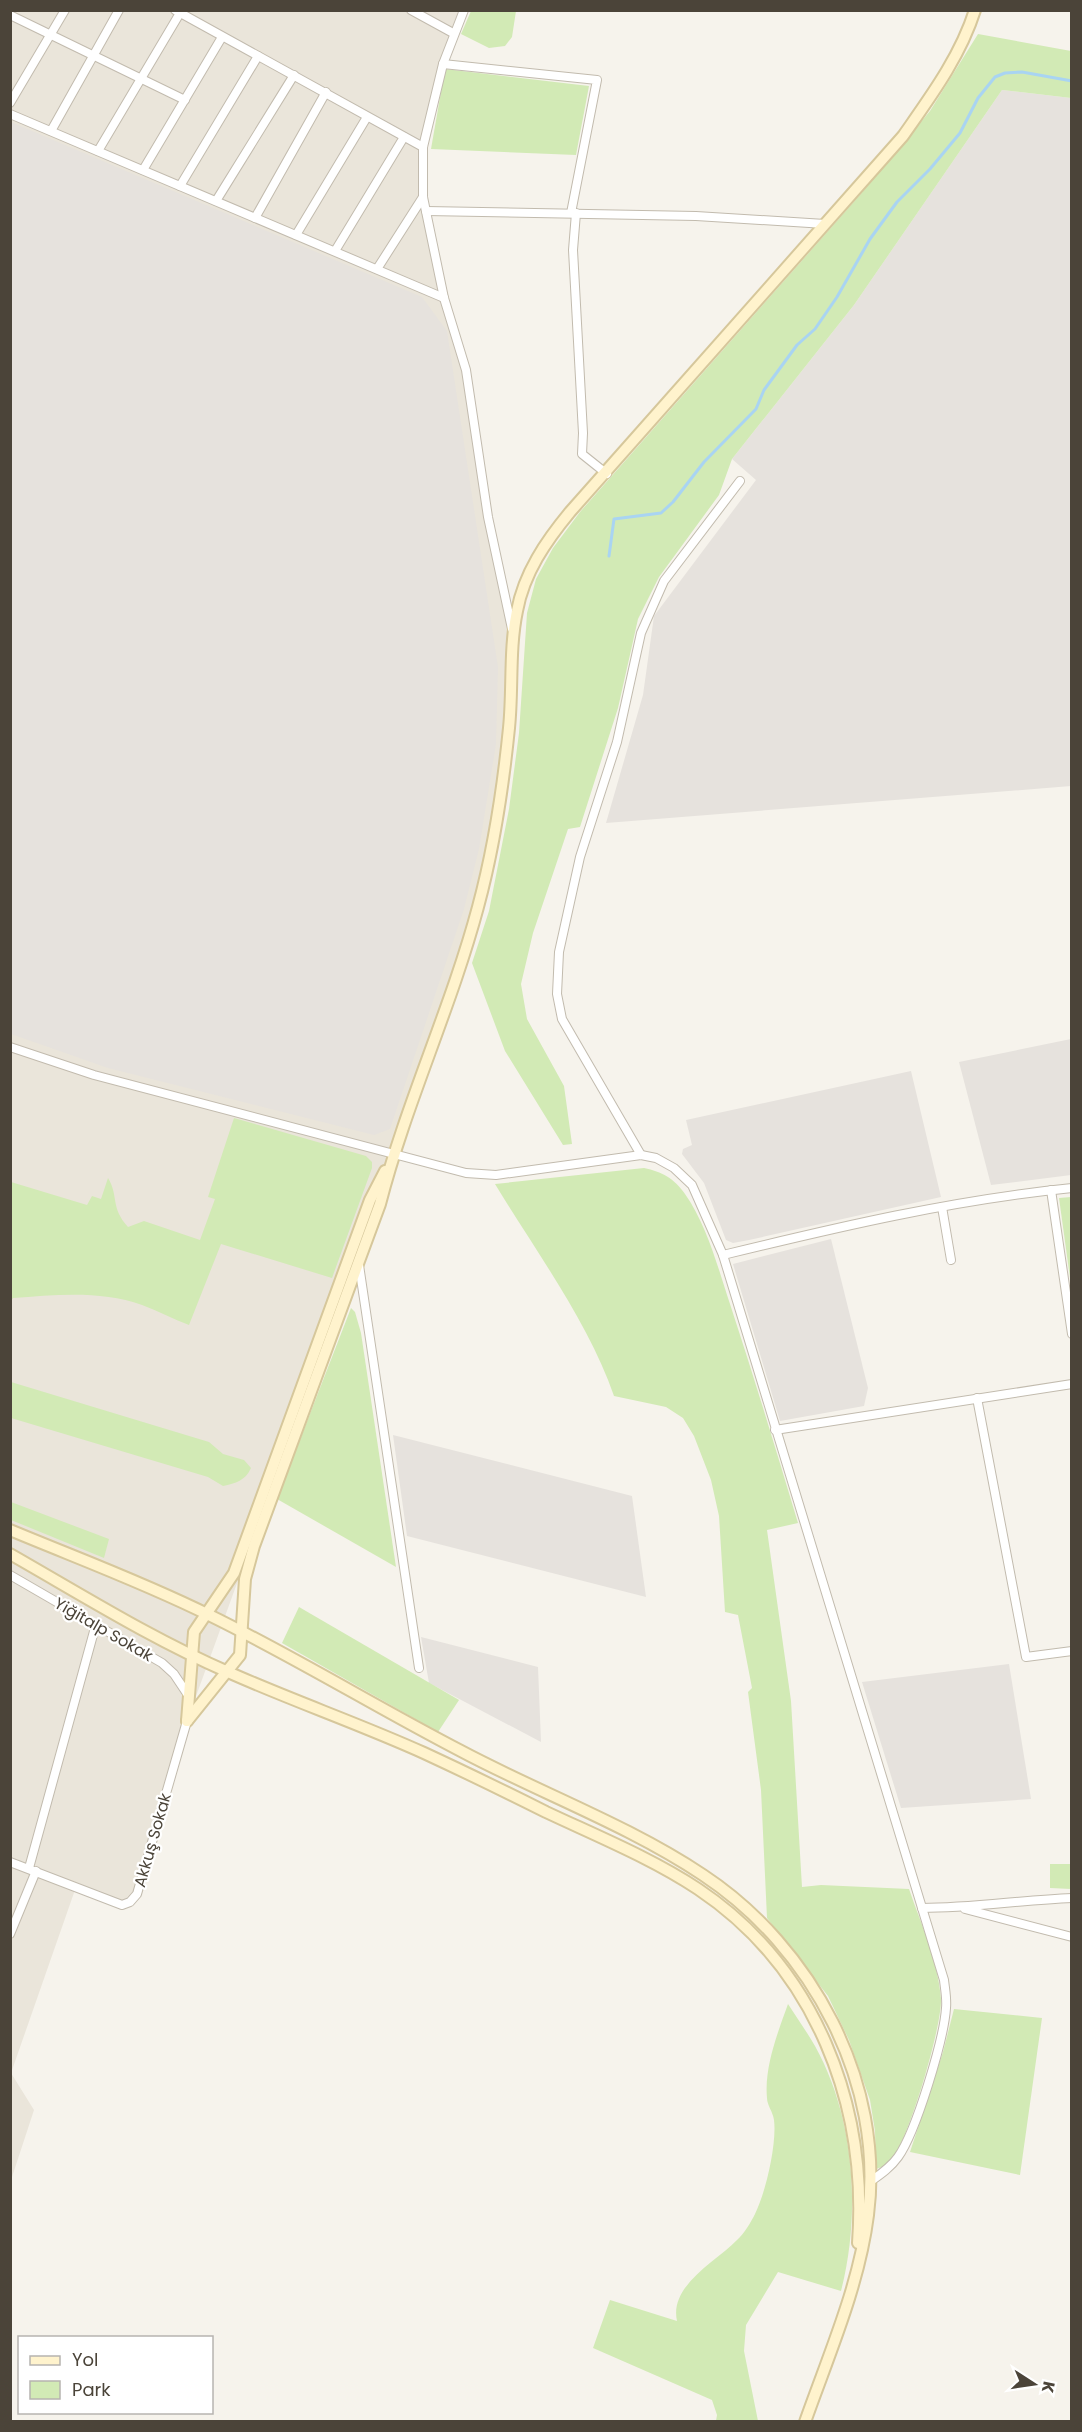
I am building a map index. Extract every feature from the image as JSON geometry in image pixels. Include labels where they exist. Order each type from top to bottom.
[{"type":"main road","points":[[187,1721],[240,1654],[242,1598],[248,1565],[359,1264],[380,1204],[393,1155],[458,974],[486,876],[506,764],[513,634],[523,591],[539,554],[570,512],[607,474],[903,136],[935,91],[963,42],[975,10]]},
{"type":"main road","points":[[187,1721],[194,1633],[206,1613],[225,1590],[234,1573],[370,1200],[393,1155]]},
{"type":"main road","points":[[10,1530],[206,1613],[462,1752],[666,1852],[717,1884],[743,1906],[799,1968],[841,2041],[855,2077],[866,2121],[871,2181],[863,2248],[849,2296],[805,2421]]},
{"type":"main road","points":[[10,1554],[225,1671],[422,1752],[663,1868],[717,1903],[756,1939],[791,1983],[812,2016],[832,2058],[848,2105],[860,2183],[858,2243],[849,2296]]},
{"type":"street","points":[[10,102],[65,10]]},
{"type":"street","points":[[51,131],[119,10]]},
{"type":"street","points":[[411,10],[453,33]]},
{"type":"street","points":[[464,10],[453,33],[443,64],[423,147],[423,196],[444,298],[466,370],[488,517],[513,634]]},
{"type":"street","points":[[98,151],[178,12],[423,147]]},
{"type":"street","points":[[10,15],[185,100]]},
{"type":"street","points":[[143,171],[222,37]]},
{"type":"street","points":[[180,186],[258,56]]},
{"type":"street","points":[[443,64],[597,80],[574,213],[573,250],[583,433],[582,454],[607,474]]},
{"type":"street","points":[[216,201],[294,75]]},
{"type":"street","points":[[255,218],[326,92]]},
{"type":"street","points":[[10,114],[444,298]]},
{"type":"street","points":[[296,235],[367,117]]},
{"type":"street","points":[[335,251],[404,137]]},
{"type":"street","points":[[378,269],[423,196]]},
{"type":"street","points":[[426,212],[696,216],[825,224]]},
{"type":"street","points":[[641,1155],[562,1019],[557,994],[559,952],[580,857],[617,742],[641,633],[664,581],[740,481]]},
{"type":"street","points":[[10,1047],[94,1075],[466,1173],[496,1175],[641,1155],[665,1162],[692,1185],[723,1255],[944,1980],[946,1998],[944,2024],[907,2142],[890,2167],[871,2181]]},
{"type":"street","points":[[723,1255],[865,1221],[1071,1188]]},
{"type":"street","points":[[1051,1191],[1071,1334]]},
{"type":"street","points":[[942,1207],[951,1260]]},
{"type":"street","points":[[359,1264],[419,1668]]},
{"type":"street","points":[[775,1430],[1071,1384]]},
{"type":"street","points":[[977,1398],[1026,1657],[1071,1651]]},
{"type":"street","name":"Yiğitalp Sokak","points":[[10,1575],[162,1663],[174,1674],[188,1695]]},
{"type":"street","points":[[10,1934],[33,1869],[96,1624]]},
{"type":"street","name":"Akkuş Sokak","points":[[10,1862],[122,1905],[130,1902],[137,1894],[187,1721]]},
{"type":"street","points":[[922,1908],[960,1908],[1027,1900],[1071,1898]]},
{"type":"street","points":[[960,1908],[1071,1937]]},
{"type":"shaded area","points":[[11,11],[464,11],[453,33],[423,147],[423,197],[444,298],[466,370],[488,517],[513,634],[494,838],[444,1013],[187,1721],[137,1894],[126,1905],[76,1887],[11,2073]]},
{"type":"shaded area","points":[[1002,90],[1071,98],[1071,786],[606,823],[643,695],[654,616],[756,480],[732,459],[854,305]]},
{"type":"shaded area","points":[[11,122],[422,297],[447,331],[498,667],[496,744],[479,849],[464,909],[390,1129],[374,1135],[108,1068],[11,1034]]},
{"type":"shaded area","points":[[1071,1039],[1071,1175],[991,1185],[959,1062]]},
{"type":"shaded area","points":[[911,1071],[941,1197],[749,1240],[733,1243],[726,1240],[704,1183],[682,1154],[683,1149],[692,1145],[686,1120]]},
{"type":"shaded area","points":[[831,1239],[868,1388],[864,1406],[780,1421],[733,1264]]},
{"type":"shaded area","points":[[393,1435],[632,1496],[646,1597],[407,1536]]},
{"type":"shaded area","points":[[421,1637],[538,1667],[541,1742],[429,1683]]},
{"type":"shaded area","points":[[1009,1664],[1031,1799],[901,1808],[862,1682]]},
{"type":"shaded area","points":[[11,2073],[34,2110],[11,2180]]},
{"type":"green space","points":[[471,11],[516,11],[512,37],[505,46],[489,48],[461,34]]},
{"type":"green space","points":[[978,34],[1071,51],[1071,98],[1002,90],[854,305],[732,459],[719,495],[659,577],[638,619],[618,708],[580,827],[568,829],[533,933],[521,984],[527,1019],[564,1086],[572,1144],[563,1145],[505,1051],[472,963],[489,911],[509,809],[519,733],[527,613],[536,579],[553,548],[580,512],[859,196],[930,111]]},
{"type":"green space","points":[[445,69],[589,86],[576,155],[431,149]]},
{"type":"green space","points":[[234,1118],[366,1156],[372,1162],[372,1168],[332,1278],[221,1244],[189,1325],[142,1305],[110,1297],[61,1295],[13,1298],[11,1301],[11,1182],[87,1205],[92,1196],[101,1199],[108,1178],[119,1213],[128,1227],[144,1221],[200,1240],[215,1199],[208,1197]]},
{"type":"green space","points":[[644,1168],[672,1180],[685,1194],[700,1219],[748,1359],[798,1523],[767,1530],[791,1701],[802,1887],[821,1885],[909,1889],[936,1971],[941,1999],[940,2013],[924,2079],[901,2144],[891,2160],[876,2169],[875,2131],[870,2100],[849,2040],[828,1996],[767,1918],[761,1790],[748,1692],[752,1688],[738,1615],[725,1612],[719,1516],[711,1480],[694,1436],[683,1418],[666,1407],[614,1396],[576,1314],[495,1184]]},
{"type":"green space","points":[[1072,1197],[1071,1285],[1059,1198]]},
{"type":"green space","points":[[351,1308],[355,1312],[361,1333],[396,1567],[277,1499]]},
{"type":"green space","points":[[11,1382],[209,1442],[223,1454],[244,1460],[251,1468],[240,1481],[223,1486],[208,1477],[11,1418]]},
{"type":"green space","points":[[11,1502],[109,1539],[104,1558],[11,1520]]},
{"type":"green space","points":[[299,1607],[459,1700],[438,1732],[282,1643]]},
{"type":"green space","points":[[1050,1864],[1071,1864],[1071,1889],[1050,1888]]},
{"type":"green space","points":[[788,2004],[815,2046],[839,2104],[846,2135],[852,2198],[847,2261],[841,2291],[778,2272],[746,2325],[744,2351],[758,2421],[716,2421],[717,2415],[712,2400],[593,2348],[610,2300],[677,2321],[676,2308],[687,2285],[740,2237],[751,2221],[759,2205],[770,2167],[774,2120],[767,2101],[768,2074]]},
{"type":"green space","points":[[954,2009],[1042,2018],[1020,2175],[910,2152],[943,2052]]},
{"type":"waterway","points":[[609,556],[614,519],[661,513],[673,502],[704,462],[756,409],[764,390],[797,345],[815,329],[837,297],[870,239],[897,202],[930,169],[960,133],[978,98],[995,77],[1005,73],[1022,72],[1072,81]]}]
